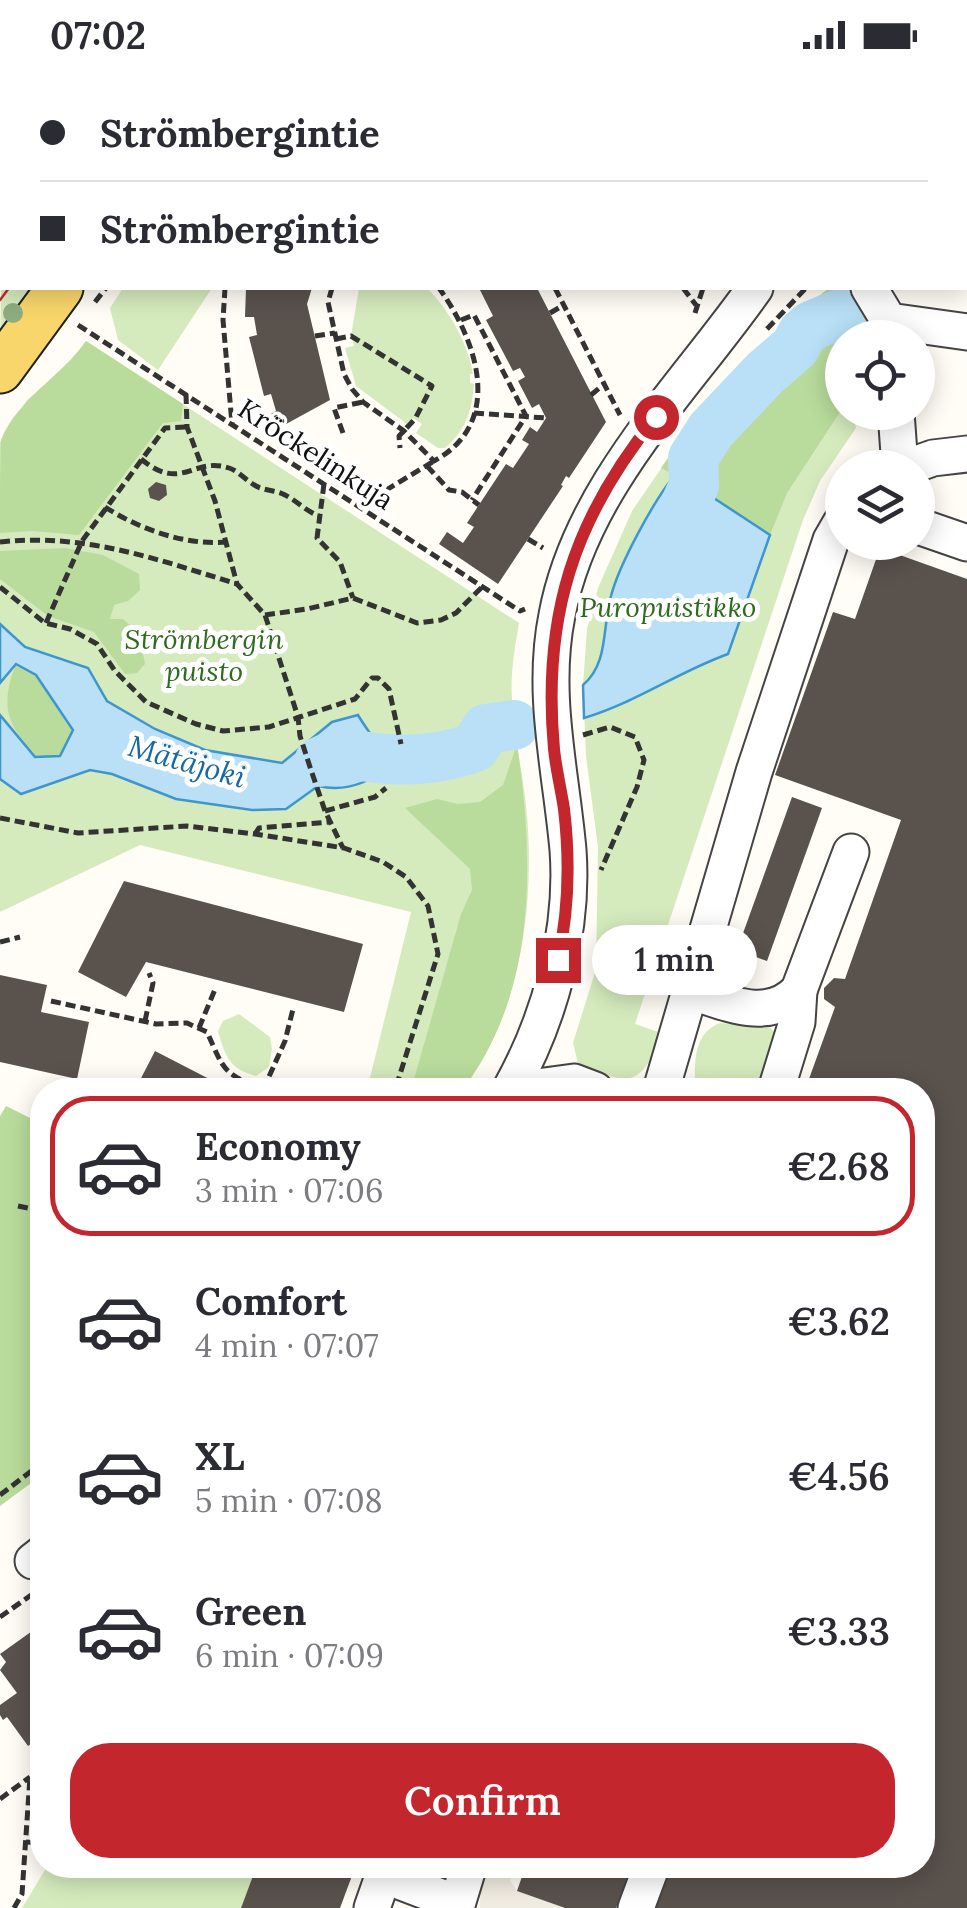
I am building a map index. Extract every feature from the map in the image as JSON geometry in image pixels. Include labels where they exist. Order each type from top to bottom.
[{"type":"main road","points":[[0,370],[69,306]]},
{"type":"street","points":[[528,1078],[552,988],[566,906],[568,855],[550,700],[557,614],[575,555],[608,487],[638,439],[703,360],[715,307],[751,290]]},
{"type":"street","points":[[871,290],[886,320]]},
{"type":"street","points":[[935,331],[967,332]]},
{"type":"street","points":[[935,455],[967,430]]},
{"type":"street","points":[[935,464],[967,469]]},
{"type":"street","points":[[935,532],[967,543]]},
{"type":"street","points":[[664,1078],[754,772],[825,558]]},
{"type":"street","points":[[780,1078],[797,1022],[799,990],[851,852]]},
{"type":"street","points":[[690,991],[752,1010],[784,1003],[799,990]]},
{"type":"street","points":[[381,1883],[456,1906],[465,1878]]},
{"type":"street","points":[[636,1908],[647,1878]]},
{"type":"path","points":[[226,290],[223,320],[232,424]]},
{"type":"path","points":[[331,290],[328,302],[344,374],[363,402],[404,431],[434,461]]},
{"type":"path","points":[[360,507],[434,461],[465,436],[474,413],[476,368],[460,321],[440,290]]},
{"type":"path","points":[[556,290],[617,409]]},
{"type":"path","points":[[686,290],[715,307]]},
{"type":"path","points":[[550,313],[564,305]]},
{"type":"path","name":"Kröckelinkuja","points":[[69,306],[186,394],[520,611],[532,608]]},
{"type":"path","points":[[460,321],[474,315],[526,416]]},
{"type":"path","points":[[315,336],[351,336],[432,386],[399,436],[400,448]]},
{"type":"path","points":[[489,344],[497,340]]},
{"type":"path","points":[[591,395],[604,384]]},
{"type":"path","points":[[186,394],[187,427],[227,542],[236,584]]},
{"type":"path","points":[[343,433],[334,408],[363,402]]},
{"type":"path","points":[[474,413],[546,418]]},
{"type":"path","points":[[426,466],[449,490],[462,492],[476,503],[526,416]]},
{"type":"path","points":[[45,624],[82,541],[105,507],[165,428],[187,427]]},
{"type":"path","points":[[140,459],[156,472],[172,474],[229,468],[260,488],[282,493],[318,516]]},
{"type":"path","points":[[324,484],[317,538],[340,562],[353,598]]},
{"type":"path","points":[[105,507],[168,535],[196,542],[227,542]]},
{"type":"path","points":[[528,539],[548,551]]},
{"type":"path","points":[[0,542],[82,541],[127,550],[236,584],[265,614],[319,796],[344,848]]},
{"type":"path","points":[[265,614],[307,610],[353,598],[417,624],[456,613],[482,586]]},
{"type":"path","points":[[0,587],[45,624],[70,630],[97,644],[134,691],[177,718],[224,730],[248,731],[355,700],[372,678],[378,678],[388,689],[400,744]]},
{"type":"path","points":[[576,737],[610,726],[635,736],[644,760],[614,842],[600,871],[591,876]]},
{"type":"path","points":[[325,811],[375,797],[386,788]]},
{"type":"path","points":[[0,818],[78,833],[187,826],[344,848],[383,862],[418,890],[428,906],[438,954],[399,1078]]},
{"type":"path","points":[[255,834],[259,828],[330,822]]},
{"type":"path","points":[[0,942],[20,937]]},
{"type":"path","points":[[146,1022],[154,983],[149,974]]},
{"type":"path","points":[[199,1028],[216,987]]},
{"type":"path","points":[[51,1001],[146,1022],[187,1023],[199,1028],[208,1032],[220,1064],[235,1078]]},
{"type":"path","points":[[269,1078],[280,1055],[293,1008]]},
{"type":"path","points":[[18,1206],[30,1208]]},
{"type":"path","points":[[0,1495],[30,1473]]},
{"type":"path","points":[[0,1617],[30,1579]]},
{"type":"path","points":[[0,1799],[30,1777]]},
{"type":"path","points":[[14,1908],[22,1894],[30,1777]]},
{"type":"path","points":[[26,1842],[30,1842]]},
{"type":"green space","points":[[1,290],[40,290],[0,344]]},
{"type":"green space","points":[[122,290],[211,290],[158,370],[118,340],[110,308]]},
{"type":"green space","points":[[359,290],[429,290],[443,306],[467,351],[473,374],[470,383],[474,384],[467,419],[445,448],[438,448],[416,433],[422,424],[413,418],[407,424],[356,386],[345,348],[354,346],[351,336]]},
{"type":"green space","name":"Puropuistikko","points":[[827,290],[846,290],[865,320],[825,320],[825,430],[855,430],[841,450],[825,450],[825,474],[803,520],[635,1024],[664,1034],[647,1065],[631,1078],[621,1078],[578,1063],[573,1043],[596,969],[598,847],[586,756],[583,685],[587,629],[598,588],[632,511],[684,435],[734,376]]},
{"type":"green space","points":[[827,290],[845,290],[865,320],[825,320],[825,430],[828,430],[787,493],[770,535],[661,468],[738,371]]},
{"type":"green space","name":"Strömbergin puisto","points":[[86,341],[519,623],[512,690],[529,841],[526,916],[511,991],[499,1026],[470,1078],[370,1078],[411,912],[140,845],[0,912],[0,442],[27,400],[70,364]]},
{"type":"green space","points":[[86,341],[183,404],[181,421],[163,423],[79,535],[0,533],[1,440],[18,412]]},
{"type":"green space","points":[[65,548],[103,555],[139,574],[140,590],[128,601],[114,605],[110,619],[123,619],[139,633],[145,664],[137,673],[125,674],[94,632],[48,616],[0,579],[0,551]]},
{"type":"green space","points":[[16,664],[36,675],[73,730],[60,756],[35,757],[12,723],[7,703]]},
{"type":"green space","points":[[517,744],[527,878],[517,968],[505,1011],[487,1052],[470,1078],[414,1078],[461,914],[472,890],[470,869],[405,808],[437,799],[458,804],[480,802],[503,785]]},
{"type":"green space","points":[[239,1014],[270,1037],[269,1067],[256,1076],[240,1070],[230,1060],[218,1031],[223,1021]]},
{"type":"green space","points":[[720,1023],[771,1028],[777,1035],[765,1078],[695,1078],[700,1042]]},
{"type":"green space","points":[[6,1106],[30,1118],[30,1484],[0,1506],[0,1116]]},
{"type":"green space","points":[[40,1878],[252,1878],[241,1908],[22,1908]]},
{"type":"shaded area","points":[[484,1878],[511,1878],[517,1891],[565,1908],[479,1908]]},
{"type":"water","points":[[674,476],[770,535],[728,654],[584,718],[583,685],[601,655],[615,583],[656,501]]},
{"type":"water","points":[[0,624],[25,647],[88,668],[107,701],[155,729],[205,750],[282,763],[332,722],[358,715],[379,750],[377,776],[349,787],[318,786],[286,809],[252,810],[176,799],[112,774],[90,770],[21,794],[0,779],[0,715],[35,757],[60,756],[73,730],[36,675],[16,664],[0,683]]},
{"type":"building","points":[[246,290],[311,290],[307,304],[330,400],[277,429],[269,415],[276,411],[271,394],[264,396],[249,337],[257,335],[254,317],[245,317]]},
{"type":"building","points":[[480,290],[538,290],[606,422],[569,478],[566,476],[498,584],[439,544],[447,532],[463,543],[474,527],[467,523],[506,464],[513,468],[529,444],[522,440],[530,427],[537,432],[546,418],[539,404],[532,408],[518,381],[525,377],[520,368],[513,371],[486,320],[493,316]]},
{"type":"building","points":[[156,482],[166,485],[167,495],[159,501],[150,498],[148,489]]},
{"type":"building","points":[[876,560],[914,560],[967,579],[967,1908],[656,1908],[667,1878],[935,1878],[935,1078],[809,1078],[835,1007],[824,999],[824,988],[834,978],[845,979],[901,820],[775,775],[833,612],[855,619]]},
{"type":"building","points":[[792,797],[822,808],[767,961],[737,950]]},
{"type":"building","points":[[124,881],[363,944],[344,1012],[146,962],[126,997],[78,972]]},
{"type":"building","points":[[0,975],[47,985],[41,1012],[89,1022],[77,1078],[0,1062]]},
{"type":"building","points":[[155,1051],[207,1078],[141,1078]]},
{"type":"building","points":[[30,1633],[28,1746],[7,1717],[3,1720],[0,1715],[0,1705],[17,1693],[0,1670],[6,1662],[0,1654]]},
{"type":"building","points":[[252,1878],[351,1878],[340,1908],[241,1908]]},
{"type":"building","points":[[522,1878],[627,1878],[616,1908],[565,1908],[517,1891]]},
{"type":"waterway","name":"Mätäjoki","points":[[667,548],[694,485],[693,458],[711,430],[795,347],[811,326],[849,310]]},
{"type":"waterway","name":"Mätäjoki","points":[[319,762],[345,755],[400,760],[443,756],[475,747],[486,729],[514,725]]},
{"type":"tram line","points":[[0,300],[8,290]]},
{"type":"route","points":[[558,960],[568,892],[568,855],[550,700],[557,614],[587,527],[638,439],[656,417]]}]
